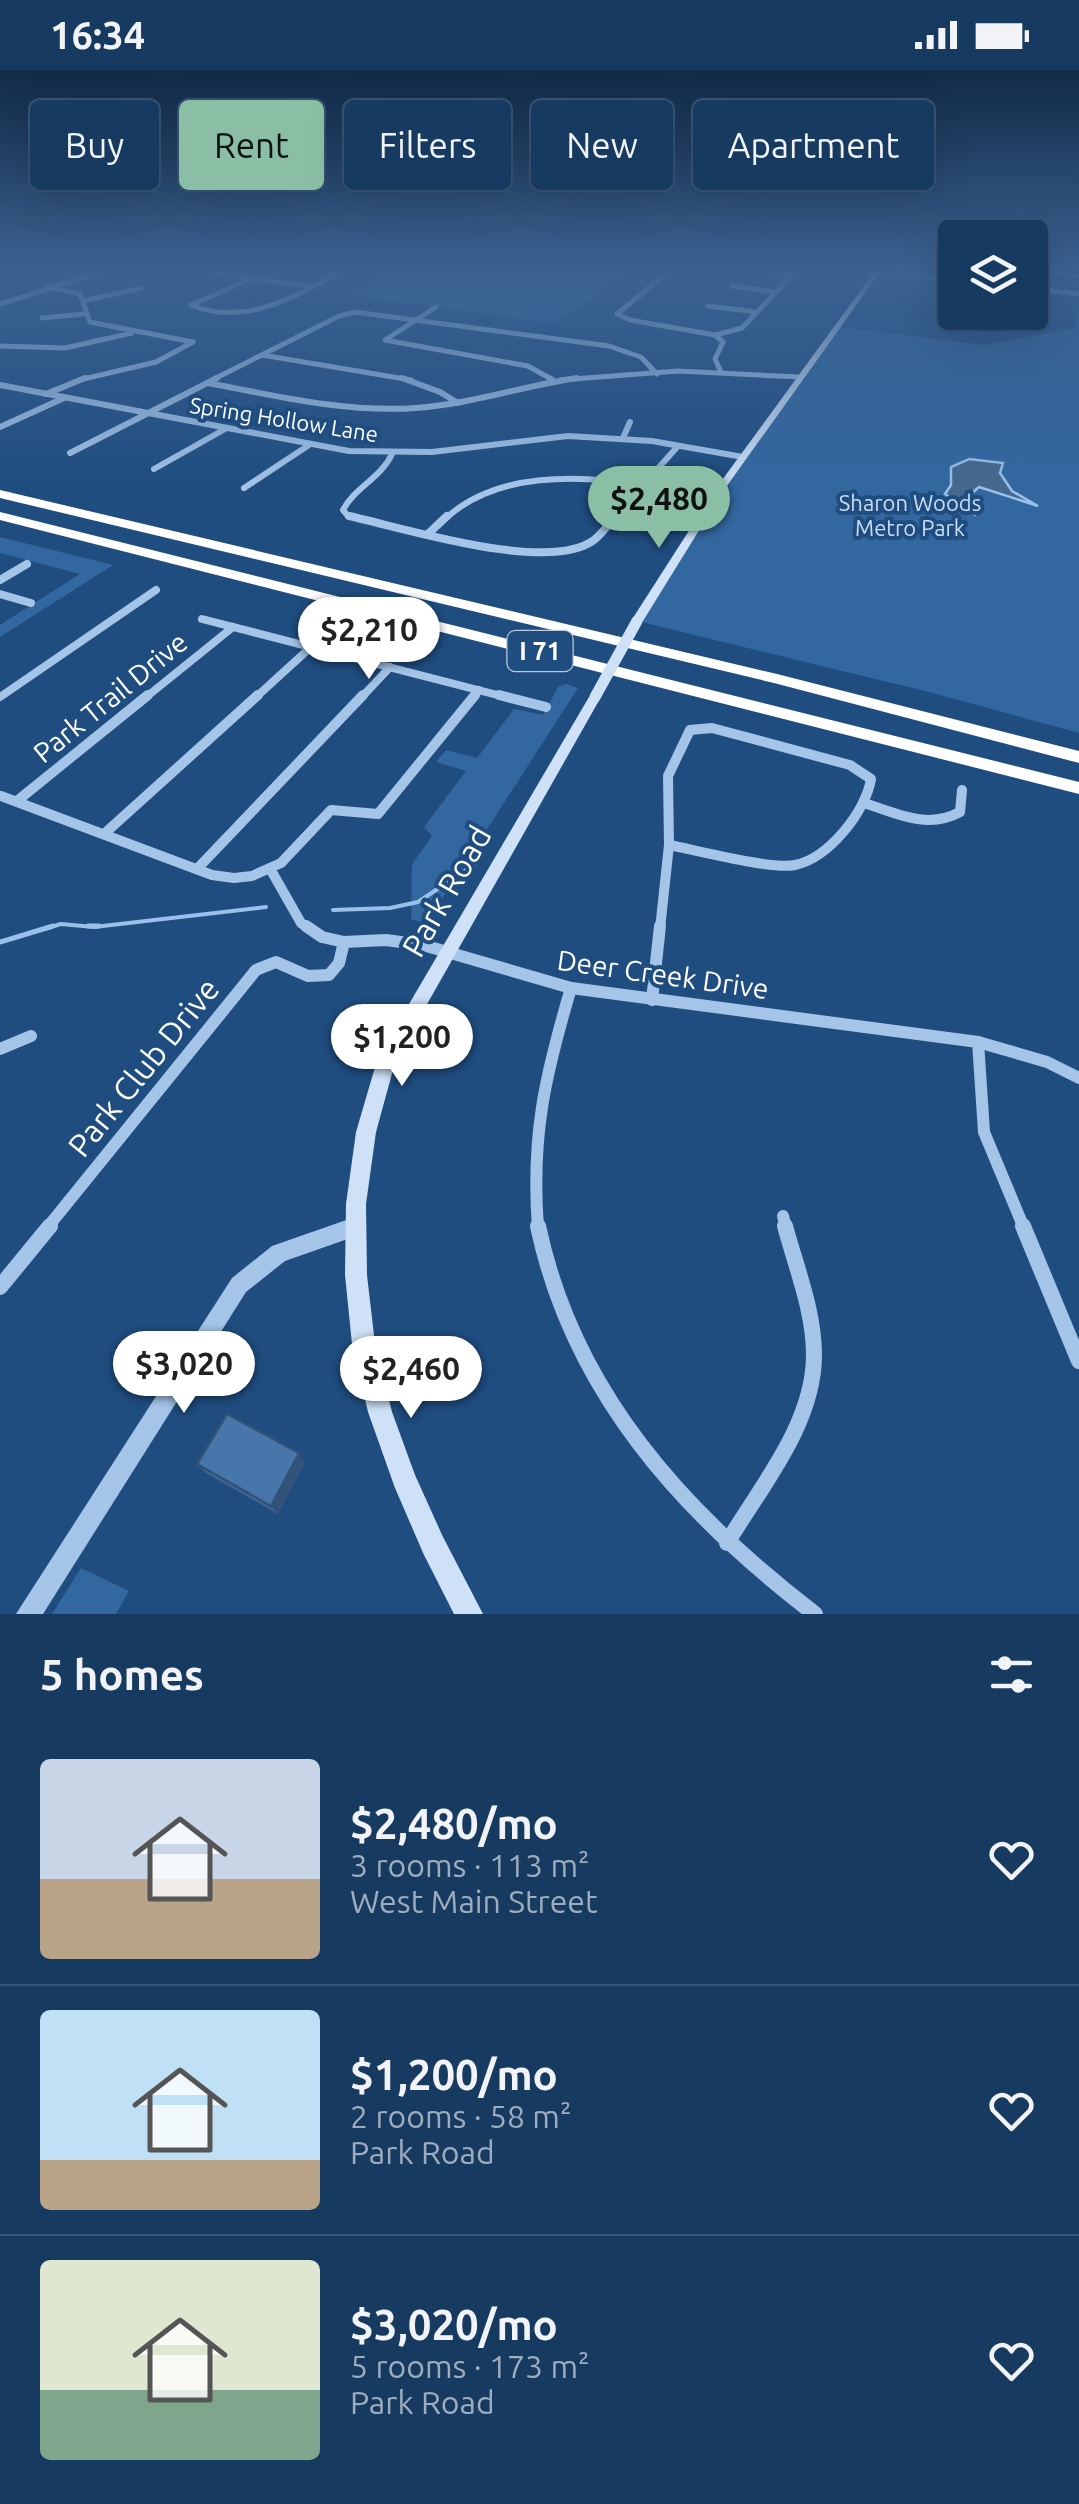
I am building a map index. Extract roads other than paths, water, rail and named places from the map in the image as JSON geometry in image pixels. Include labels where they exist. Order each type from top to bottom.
[{"type":"highway","name":"I 71","points":[[0,494],[777,678],[1079,757]]},
{"type":"highway","name":"I 71","points":[[0,516],[1079,788]]},
{"type":"main road","name":"Park Road","points":[[469,1614],[430,1543],[384,1428],[360,1322],[352,1228],[357,1168],[381,1074],[404,1027],[637,622],[743,457],[825,344]]},
{"type":"street","points":[[0,346],[64,348],[81,344]]},
{"type":"street","points":[[46,394],[92,375],[162,360],[189,344]]},
{"type":"street","points":[[70,453],[285,344]]},
{"type":"street","points":[[408,344],[528,366],[554,381]]},
{"type":"street","points":[[595,344],[642,357],[656,374]]},
{"type":"street","points":[[722,344],[714,360],[722,372]]},
{"type":"street","points":[[262,356],[413,380],[440,388],[458,402]]},
{"type":"street","points":[[208,383],[327,404],[385,409],[458,402],[554,381],[722,372],[800,378]]},
{"type":"street","name":"Spring Hollow Lane","points":[[0,385],[309,445],[392,454],[546,437],[624,438],[743,457]]},
{"type":"street","points":[[0,427],[65,398]]},
{"type":"street","points":[[624,438],[630,422]]},
{"type":"street","points":[[154,470],[226,429]]},
{"type":"street","points":[[244,488],[309,445]]},
{"type":"street","points":[[392,454],[388,466],[345,503],[343,510],[360,520],[518,553],[563,552],[594,541],[678,446]]},
{"type":"street","points":[[428,534],[470,498],[492,491],[570,479],[645,486]]},
{"type":"street","points":[[563,552],[572,560]]},
{"type":"street","points":[[0,580],[27,564]]},
{"type":"street","points":[[0,698],[156,590]]},
{"type":"street","points":[[0,594],[32,603]]},
{"type":"street","points":[[202,619],[546,707]]},
{"type":"street","name":"Park Trail Drive","points":[[16,801],[232,627]]},
{"type":"street","points":[[104,834],[311,647]]},
{"type":"street","points":[[196,869],[390,668]]},
{"type":"street","points":[[1,796],[234,880],[272,872],[332,810],[339,808],[370,817],[378,814],[479,690]]},
{"type":"street","points":[[652,1000],[669,845],[668,776],[690,730],[712,728],[863,770],[871,779],[872,788],[864,803],[811,861],[792,866],[669,845]]},
{"type":"street","points":[[864,803],[911,818],[949,820],[960,812],[962,790]]},
{"type":"street","name":"Deer Creek Drive","points":[[272,872],[301,923],[322,937],[344,942],[386,940],[448,952],[571,988],[978,1042],[1048,1062],[1079,1078]]},
{"type":"street","name":"Park Club Drive","points":[[0,1287],[256,970],[276,962],[308,976],[328,975],[339,963],[344,942]]},
{"type":"street","points":[[571,988],[537,1120],[536,1223],[582,1358],[624,1428],[672,1488],[779,1589],[815,1614]]},
{"type":"street","points":[[0,1049],[31,1036]]},
{"type":"street","points":[[978,1042],[984,1132],[1079,1361]]},
{"type":"street","points":[[727,1542],[802,1412],[813,1372],[810,1329],[783,1216]]},
{"type":"street","points":[[29,1614],[238,1285],[264,1263],[294,1246],[352,1228]]},
{"type":"waterway","points":[[333,910],[390,908],[418,902],[475,864]]},
{"type":"waterway","points":[[44,929],[61,924],[94,927],[266,907]]},
{"type":"waterway","points":[[0,942],[53,926]]},
{"type":"waterway","points":[[88,926],[99,926]]},
{"type":"park label","name":"Sharon Woods Metro Park","points":[[910,515]]}]
